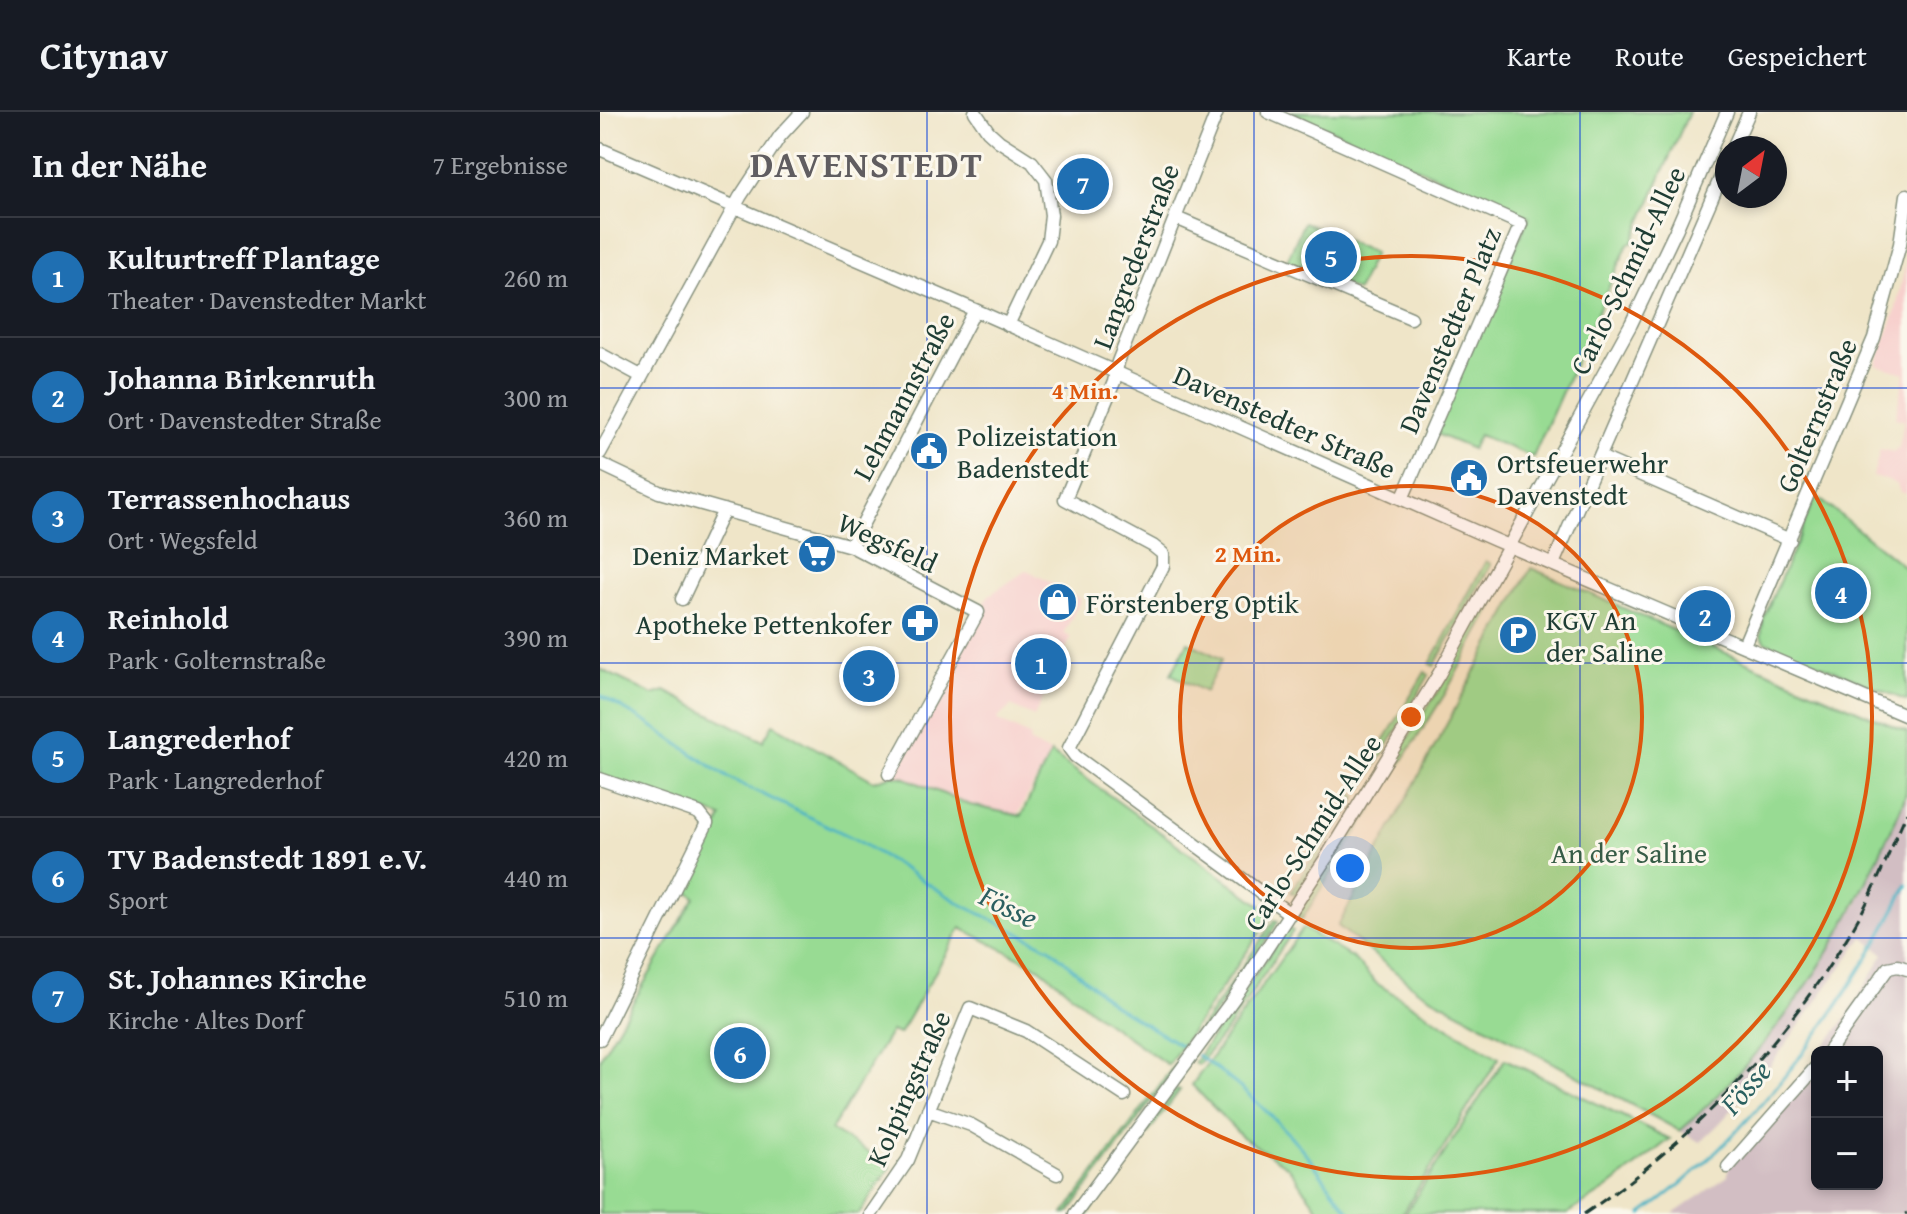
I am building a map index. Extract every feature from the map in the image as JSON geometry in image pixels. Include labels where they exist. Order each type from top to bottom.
[{"type":"street","points":[[600,453],[737,202],[780,136],[802,112]]},
{"type":"street","points":[[975,112],[999,141],[1039,169],[1049,192],[1051,229],[1048,241],[1008,325]]},
{"type":"street","name":"Langrederstraße","points":[[1217,112],[1065,499],[1163,554],[1163,566],[1069,748],[1075,756],[1290,914]]},
{"type":"street","name":"Davenstedter Platz","points":[[1268,112],[1521,224],[1402,499]]},
{"type":"street","name":"Carlo-Schmid-Allee","points":[[1075,1214],[1198,1049],[1290,914],[1439,674],[1631,324],[1671,242],[1727,112]]},
{"type":"street","points":[[1738,136],[1749,112]]},
{"type":"street","name":"Davenstedter Straße","points":[[600,149],[737,202],[1402,499],[1907,716]]},
{"type":"street","points":[[1553,564],[1715,191]]},
{"type":"street","name":"Golternstraße","points":[[1744,645],[1874,338],[1900,244],[1907,195]]},
{"type":"street","points":[[1176,218],[1411,318]]},
{"type":"street","name":"Lehmannstraße","points":[[851,546],[975,310]]},
{"type":"street","points":[[600,354],[641,376]]},
{"type":"street","points":[[1600,457],[1790,540]]},
{"type":"street","name":"Wegsfeld","points":[[600,464],[659,492],[851,546],[978,612],[889,774]]},
{"type":"street","points":[[682,599],[724,510]]},
{"type":"street","points":[[600,779],[706,818],[706,830],[600,1039]]},
{"type":"street","points":[[1832,1046],[1888,968],[1898,966],[1907,969]]},
{"type":"street","name":"Kolpingstraße","points":[[874,1213],[908,1160],[970,1008],[1026,1031],[1124,1095]]},
{"type":"street","points":[[1728,1167],[1811,1073]]},
{"type":"street","points":[[928,1110],[971,1125],[1057,1174]]},
{"type":"shaded area","points":[[1907,257],[1907,494],[1900,492],[1897,485],[1890,481],[1873,477],[1880,449],[1894,452],[1899,447],[1904,420],[1895,418],[1905,373],[1876,365],[1895,313]]},
{"type":"shaded area","points":[[1027,570],[1081,599],[1064,633],[1071,638],[1034,717],[1011,706],[996,720],[1031,737],[1029,742],[1051,753],[1017,815],[970,805],[892,775],[988,596]]},
{"type":"shaded area","points":[[1907,790],[1907,1214],[1673,1214],[1728,1176],[1728,1161],[1811,1063],[1811,1190],[1883,1190],[1883,1046],[1825,1046],[1846,1018],[1884,954],[1863,937],[1762,1077],[1718,1125],[1700,1142],[1680,1131],[1745,1065],[1784,1018],[1857,904]]},
{"type":"green space","points":[[1291,112],[1689,112],[1533,457],[1479,435],[1472,449],[1434,433],[1529,217]]},
{"type":"green space","points":[[1304,222],[1374,253],[1357,291],[1287,261]]},
{"type":"green space","points":[[1816,496],[1907,569],[1907,701],[1766,642],[1761,636],[1764,617]]},
{"type":"green space","points":[[1486,561],[1491,564],[1434,666],[1430,664]]},
{"type":"green space","name":"An der Saline","points":[[1531,568],[1907,732],[1906,793],[1894,824],[1840,932],[1794,1004],[1768,1038],[1680,1131],[1418,990],[1338,926]]},
{"type":"green space","points":[[1504,571],[1510,574],[1445,694],[1302,919],[1295,917],[1438,691]]},
{"type":"green space","points":[[1188,642],[1222,659],[1205,692],[1171,674]]},
{"type":"green space","points":[[600,669],[653,695],[665,691],[763,741],[773,724],[874,781],[892,775],[903,777],[970,805],[1021,816],[1051,753],[1273,914],[1168,1065],[1098,1016],[1040,968],[961,928],[899,1034],[891,1031],[831,1130],[891,1166],[859,1214],[600,1214],[600,1058],[695,897],[687,891],[722,817],[600,776]]},
{"type":"green space","points":[[1425,672],[1429,675],[1363,788],[1358,785]]},
{"type":"green space","points":[[1353,794],[1357,797],[1296,895],[1291,892]]},
{"type":"green space","points":[[1275,920],[1278,921],[1273,930],[1184,1058],[1181,1056]]},
{"type":"green space","points":[[1288,928],[1293,931],[1226,1031],[1198,1065],[1194,1063]]},
{"type":"green space","points":[[1303,928],[1354,959],[1376,983],[1499,1058],[1402,1214],[1322,1214],[1288,1167],[1241,1136],[1192,1085]]},
{"type":"green space","points":[[1179,1059],[1181,1061],[1068,1214],[1064,1214]]},
{"type":"green space","points":[[1505,1059],[1670,1139],[1608,1188],[1567,1214],[1405,1214]]},
{"type":"green space","points":[[1175,1090],[1180,1090],[1088,1214],[1083,1214]]},
{"type":"waterway","name":"Fösse","points":[[600,695],[727,777],[855,839],[961,904],[1051,949],[1115,1006],[1190,1051]]},
{"type":"waterway","name":"Fösse","points":[[1642,1214],[1721,1147],[1793,1066],[1856,976],[1907,885]]},
{"type":"waterway","name":"Fösse","points":[[1197,1055],[1240,1087],[1279,1123],[1352,1214]]},
{"type":"railway","points":[[1584,1214],[1626,1184],[1704,1117],[1774,1040],[1835,957],[1862,912],[1907,812]]},
{"type":"place","name":"St. Johannes Kirche","points":[[1083,184]]},
{"type":"place","name":"Langrederhof","points":[[1331,257]]},
{"type":"place","name":"Polizeistation Badenstedt","points":[[929,451]]},
{"type":"place","name":"Ortsfeuerwehr Davenstedt","points":[[1469,478]]},
{"type":"place","name":"Deniz Market","points":[[817,554]]},
{"type":"place","name":"Reinhold","points":[[1841,593]]},
{"type":"place","name":"Förstenberg Optik","points":[[1058,602]]},
{"type":"place","name":"Johanna Birkenruth","points":[[1705,616]]},
{"type":"place","name":"Apotheke Pettenkofer","points":[[920,623]]},
{"type":"place","name":"KGV An der Saline","points":[[1518,635]]},
{"type":"place","name":"Kulturtreff Plantage","points":[[1041,664]]},
{"type":"place","name":"Terrassenhochaus","points":[[869,676]]},
{"type":"place","name":"TV Badenstedt 1891 e.V.","points":[[740,1053]]},
{"type":"district","name":"DAVENSTEDT","points":[[867,163]]}]
